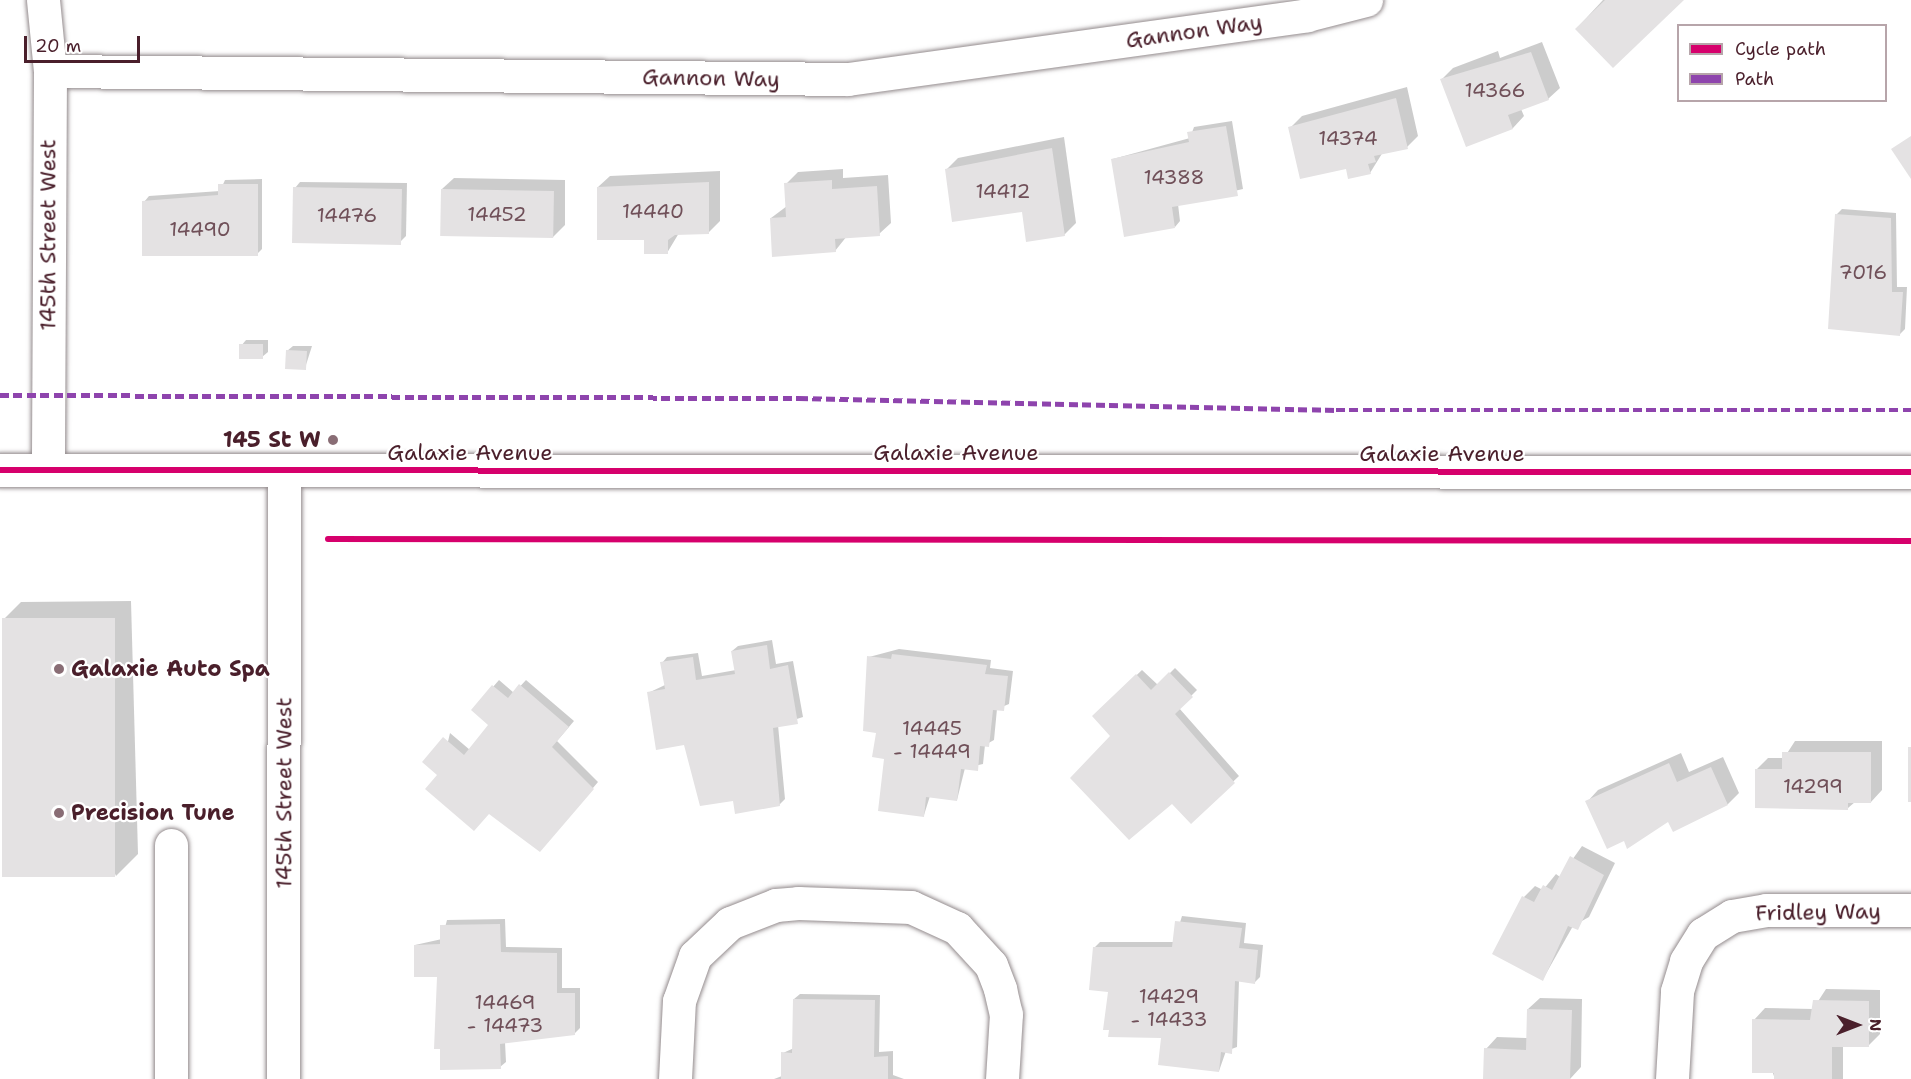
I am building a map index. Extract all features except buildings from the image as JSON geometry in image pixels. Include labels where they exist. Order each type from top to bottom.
[{"type":"street","name":"145th Street West","points":[[43,0],[50,71],[48,470]]},
{"type":"street","name":"Gannon Way","points":[[50,71],[848,79],[1307,15],[1366,0]]},
{"type":"street","name":"Galaxie Avenue","points":[[0,470],[1911,472]]},
{"type":"street","name":"145th Street West","points":[[283,1079],[284,470]]},
{"type":"street","points":[[171,845],[171,1079]]},
{"type":"street","points":[[675,1079],[679,1001],[695,956],[730,923],[776,905],[798,903],[911,907],[936,915],[970,939],[991,965],[1002,997],[1002,1079]]},
{"type":"street","name":"Fridley Way","points":[[1672,1079],[1677,991],[1686,961],[1703,934],[1732,916],[1766,909],[1911,910]]},
{"type":"marked path","points":[[0,395],[799,398],[1336,410],[1911,410]]},
{"type":"cycle path","points":[[0,470],[1911,472]]},
{"type":"cycle path","points":[[328,539],[1911,541]]},
{"type":"place","name":"145 St W","points":[[333,440]]},
{"type":"place","name":"Galaxie Auto Spa","points":[[59,669]]},
{"type":"place","name":"Precision Tune","points":[[59,813]]}]
